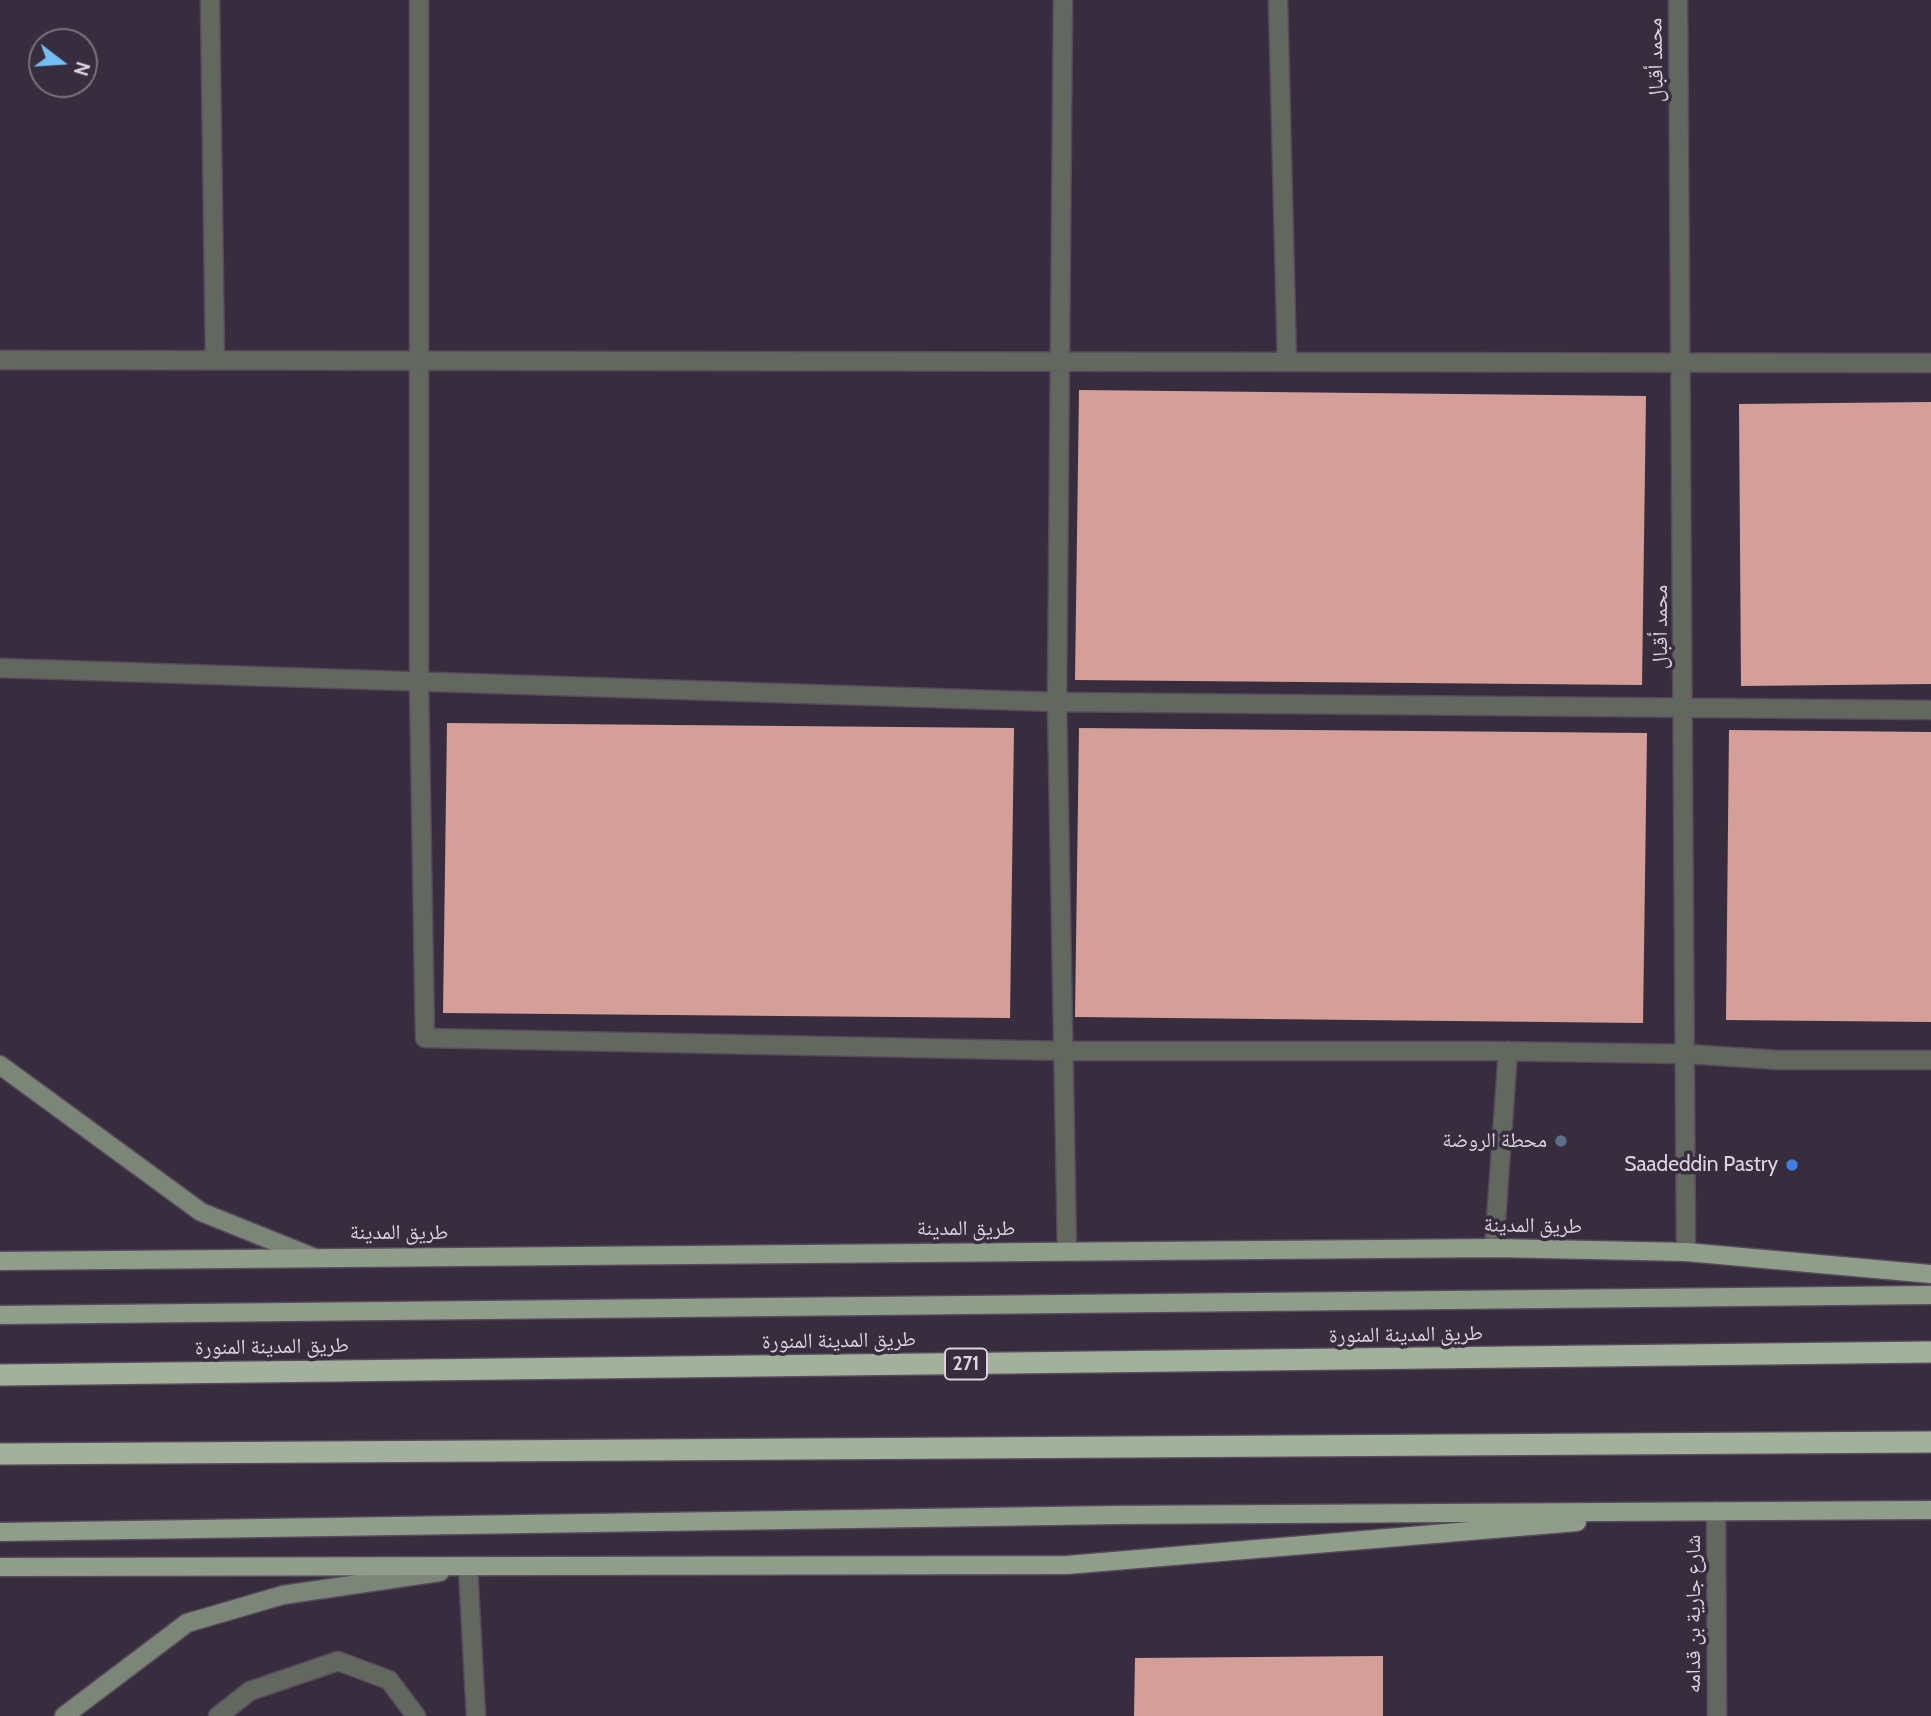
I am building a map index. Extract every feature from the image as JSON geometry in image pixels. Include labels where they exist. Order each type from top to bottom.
[{"type":"highway","name":"طريق المدينة المنورة","points":[[0,1375],[1931,1352]]},
{"type":"highway","points":[[0,1454],[1931,1442]]},
{"type":"main road","name":"طريق المدينة","points":[[0,1261],[1494,1248],[1686,1252],[1931,1274]]},
{"type":"main road","points":[[0,1315],[1931,1295]]},
{"type":"main road","points":[[0,1532],[1116,1516],[1931,1510]]},
{"type":"main road","points":[[0,1567],[1067,1565],[1716,1511]]},
{"type":"street","points":[[210,0],[215,360]]},
{"type":"street","points":[[419,0],[422,361],[419,683],[425,1038],[1066,1051],[1507,1051],[1687,1054],[1779,1060],[1931,1060]]},
{"type":"street","points":[[1063,0],[1057,702],[1066,1051],[1067,1251]]},
{"type":"street","points":[[1278,0],[1287,362]]},
{"type":"street","name":"محمد أقبال","points":[[1678,0],[1687,1054],[1686,1252]]},
{"type":"street","points":[[0,360],[1931,363]]},
{"type":"street","points":[[0,668],[1057,702],[1931,710]]},
{"type":"street","points":[[1494,1248],[1507,1051]]},
{"type":"street","points":[[0,1065],[201,1212],[313,1257]]},
{"type":"street","name":"شارع جارية بن قدامه","points":[[1716,1511],[1717,1716]]},
{"type":"street","points":[[64,1716],[187,1623],[283,1595],[468,1568],[476,1716]]},
{"type":"street","points":[[218,1716],[250,1691],[338,1661],[389,1680],[416,1716]]},
{"type":"building","points":[[1079,390],[1646,396],[1642,685],[1075,680]]},
{"type":"building","points":[[1931,402],[1931,684],[1741,686],[1739,404]]},
{"type":"building","points":[[447,723],[1014,728],[1010,1018],[443,1013]]},
{"type":"building","points":[[1079,728],[1647,733],[1643,1023],[1075,1017]]},
{"type":"building","points":[[1729,730],[1931,732],[1931,1022],[1726,1020]]},
{"type":"building","points":[[1383,1656],[1383,1716],[1134,1716],[1135,1658]]},
{"type":"place","name":"محطة الروضة","points":[[1561,1141]]},
{"type":"place","name":"Saadeddin Pastry","points":[[1792,1165]]}]
